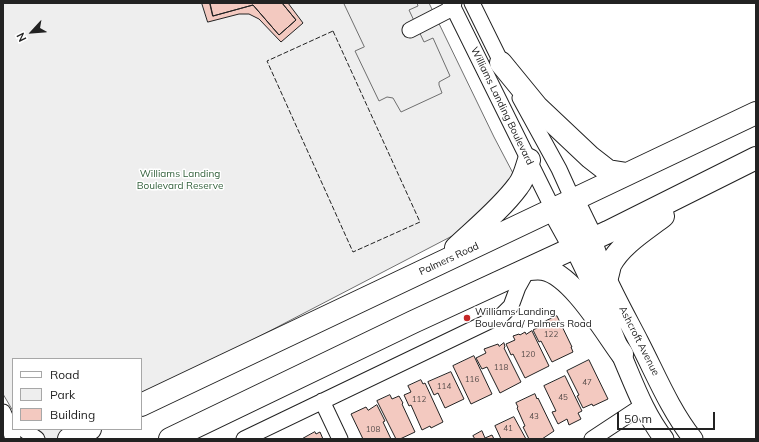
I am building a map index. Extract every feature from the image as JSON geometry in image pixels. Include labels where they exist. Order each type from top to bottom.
[{"type":"highway","points":[[501,63],[537,106],[590,157],[608,171],[627,174]]},
{"type":"highway","name":"Palmers Road","points":[[142,405],[756,113]]},
{"type":"highway","points":[[170,439],[413,322],[583,243],[756,158]]},
{"type":"highway","points":[[440,263],[519,186],[526,172],[529,160]]},
{"type":"highway","points":[[607,277],[611,265],[621,251],[637,234],[707,182]]},
{"type":"highway","points":[[573,200],[583,243]]},
{"type":"highway","points":[[553,209],[583,243]]},
{"type":"highway","points":[[528,269],[543,269],[550,271],[574,289],[583,299],[622,354]]},
{"type":"highway","points":[[69,439],[88,430]]},
{"type":"main road","name":"Ashcroft Avenue","points":[[583,243],[600,264],[682,424],[693,439]]},
{"type":"main road","name":"Ashcroft Avenue","points":[[583,243],[602,305],[642,406],[655,428],[664,439]]},
{"type":"street","name":"Williams Landing Boulevard","points":[[472,3],[501,63],[559,169],[573,200]]},
{"type":"street","name":"Williams Landing Boulevard","points":[[452,4],[553,209]]},
{"type":"street","points":[[410,30],[447,11],[452,4]]},
{"type":"street","points":[[244,439],[502,315],[511,306],[518,287],[528,269]]},
{"type":"street","points":[[322,401],[340,439]]},
{"type":"street","points":[[592,439],[642,406]]},
{"type":"street","points":[[3,407],[12,418]]},
{"type":"street","points":[[3,412],[13,439]]},
{"type":"street","points":[[24,430],[37,439]]},
{"type":"green space","name":"Williams Landing Boulevard Reserve","points":[[3,3],[429,3],[515,177],[479,222],[142,397],[142,358],[12,358],[12,409],[3,394]]},
{"type":"green space","points":[[31,430],[79,430],[62,439],[44,439]]},
{"type":"shaded area","points":[[344,3],[417,3],[418,6],[409,10],[424,42],[433,38],[450,76],[439,82],[442,93],[401,112],[393,98],[387,97],[379,101],[355,51],[364,47]]},
{"type":"building","points":[[202,3],[210,3],[213,16],[253,5],[279,35],[296,20],[282,3],[288,3],[303,23],[281,42],[259,19],[249,14],[239,14],[208,22]]},
{"type":"building","points":[[210,3],[282,3],[296,20],[279,35],[253,5],[213,16]]},
{"type":"building","points":[[557,316],[573,352],[552,362],[541,341],[539,342],[533,330],[543,325],[542,323]]},
{"type":"building","points":[[532,331],[549,366],[525,378],[513,354],[511,355],[506,344],[515,340],[513,336],[520,335],[525,332],[526,334]]},
{"type":"building","points":[[504,343],[504,348],[521,382],[500,393],[487,367],[482,369],[476,358],[486,353],[484,349],[498,344],[499,346]]},
{"type":"building","points":[[474,356],[492,394],[471,404],[453,366]]},
{"type":"building","points":[[589,360],[608,399],[593,406],[592,404],[583,408],[577,396],[579,395],[567,371]]},
{"type":"building","points":[[451,372],[464,399],[445,408],[438,393],[434,395],[428,382]]},
{"type":"building","points":[[565,376],[582,411],[578,413],[581,419],[569,425],[567,419],[558,424],[552,412],[556,411],[544,386]]},
{"type":"building","points":[[421,380],[423,384],[425,383],[443,422],[431,428],[430,426],[422,430],[411,405],[409,406],[404,395],[411,392],[408,386]]},
{"type":"building","points":[[535,394],[554,431],[542,439],[529,439],[523,427],[525,426],[516,403]]},
{"type":"building","points":[[390,395],[392,399],[399,396],[415,432],[400,439],[396,439],[377,401]]},
{"type":"building","points":[[377,405],[385,421],[383,422],[391,439],[363,439],[351,414],[366,407],[368,410]]},
{"type":"building","points":[[514,417],[526,439],[501,439],[495,426]]},
{"type":"building","points":[[482,431],[485,438],[492,435],[494,439],[475,439],[473,436]]},
{"type":"building","points":[[315,432],[316,434],[320,432],[323,439],[302,439]]},
{"type":"fence","points":[[333,31],[420,222],[353,252],[267,61],[333,31]]},
{"type":"place","name":"Williams Landing Boulevard/ Palmers Road","points":[[467,318]]}]
